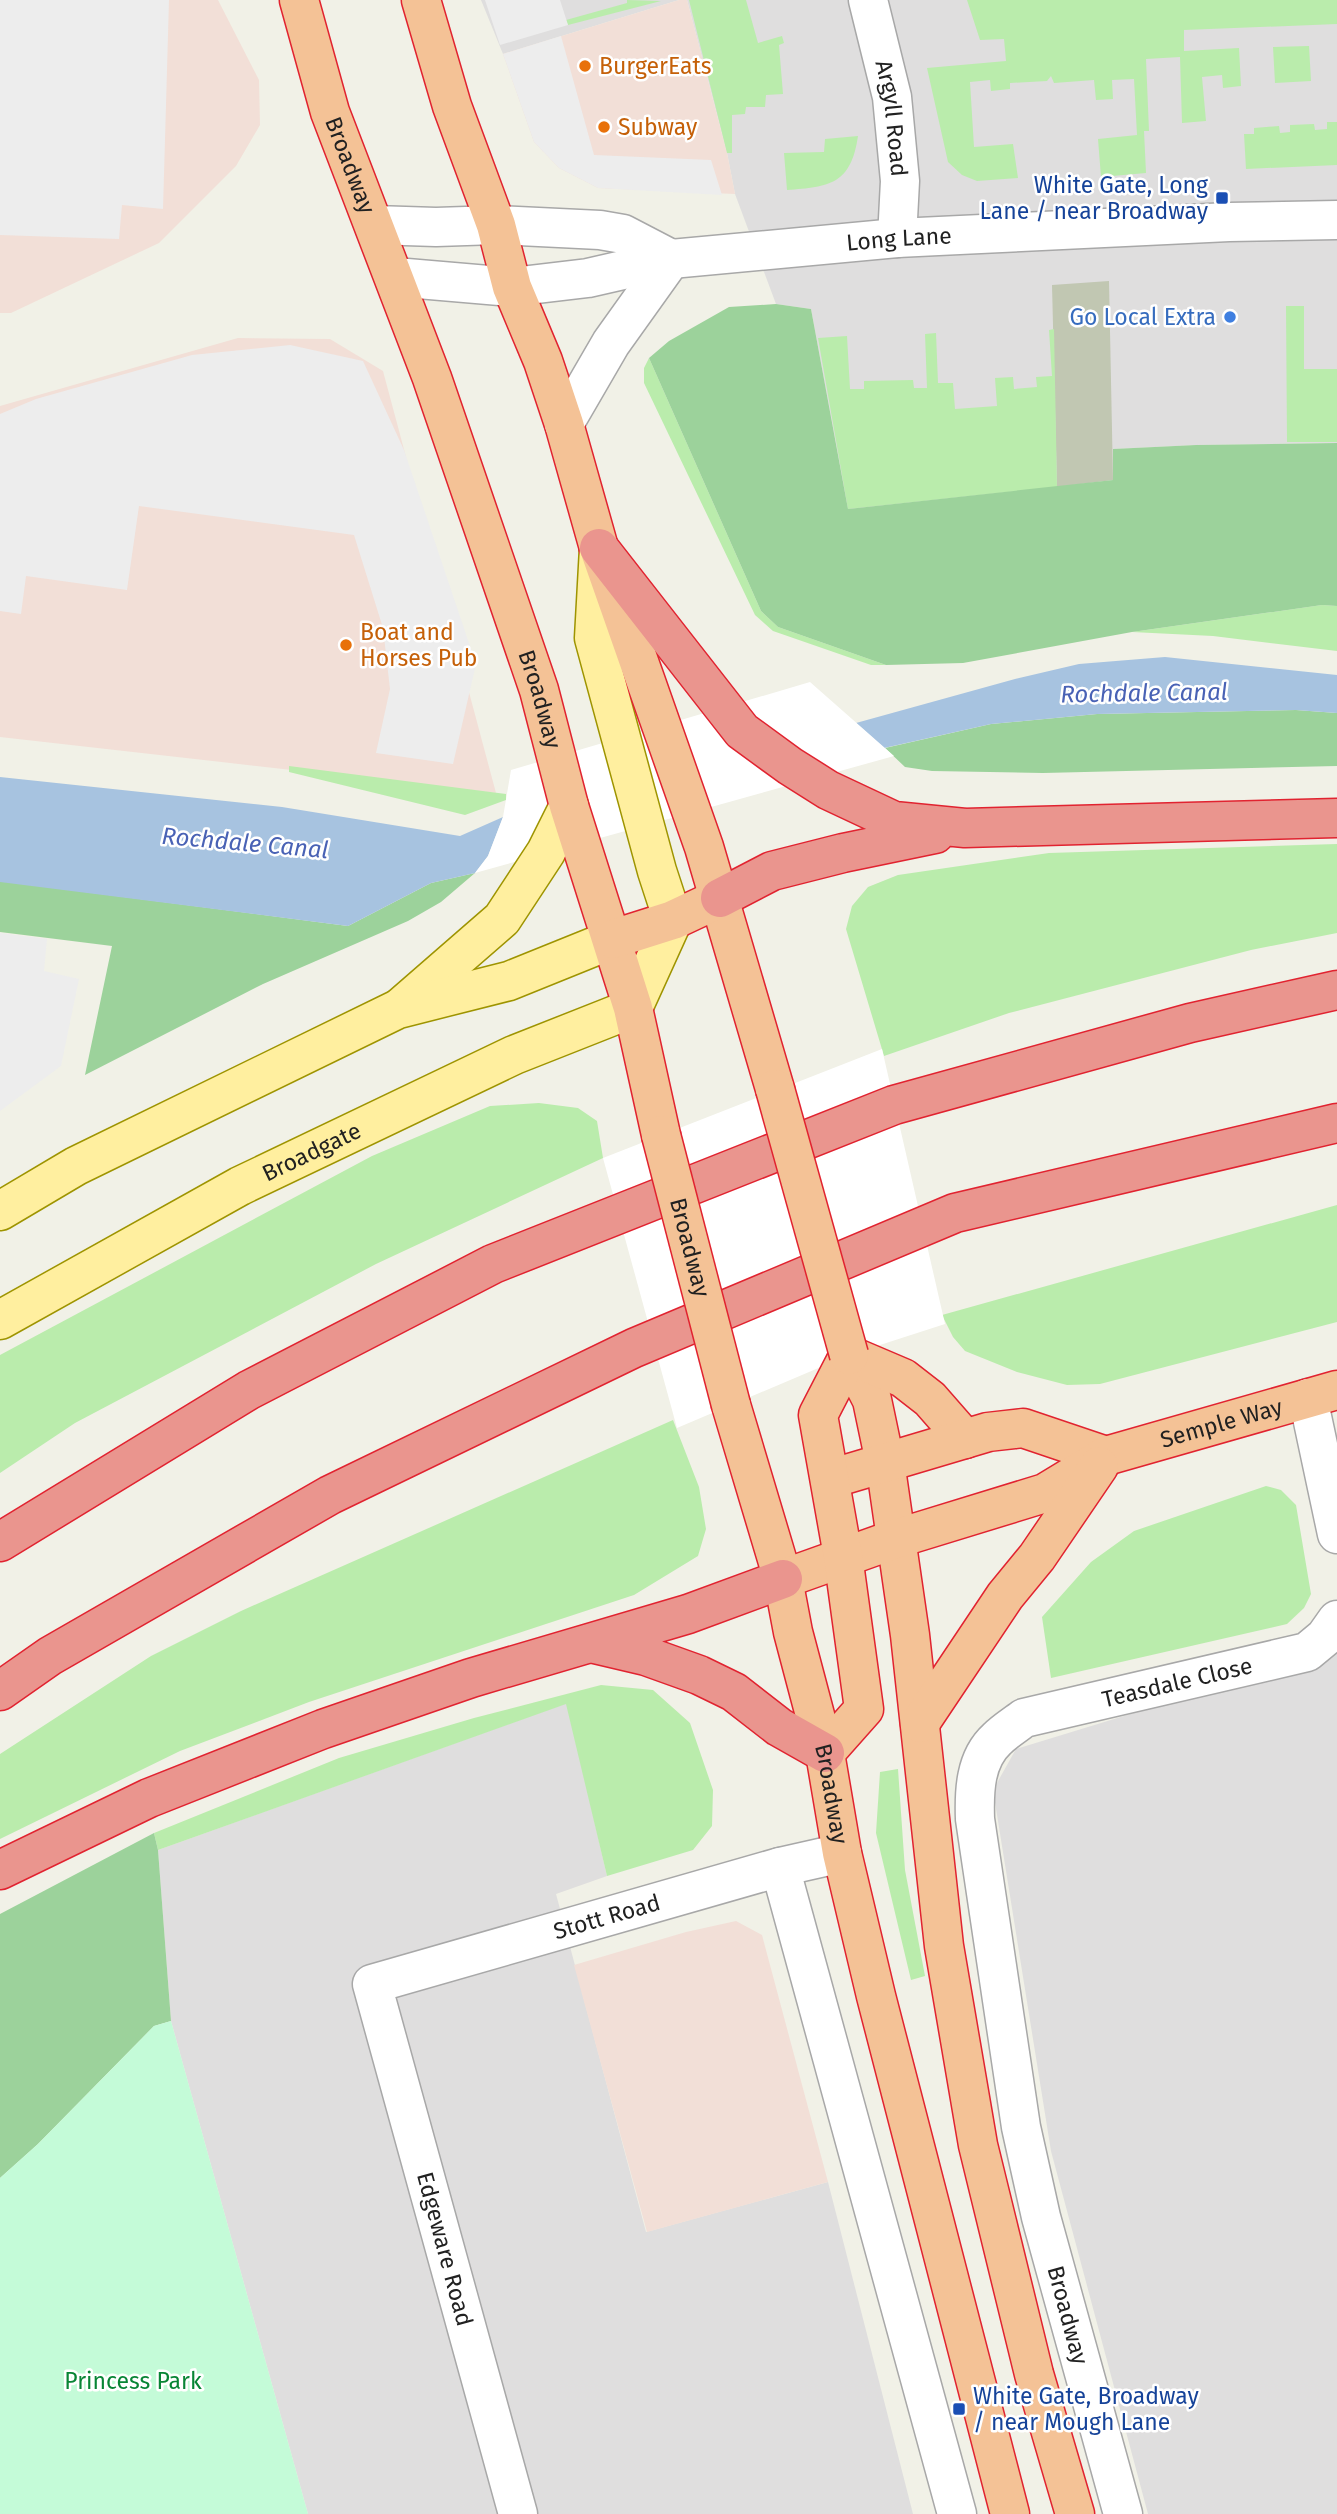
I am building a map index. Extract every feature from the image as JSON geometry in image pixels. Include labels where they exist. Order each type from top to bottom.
[{"type":"highway","name":"Broadway","points":[[299,0],[330,112],[432,378],[539,690],[569,806],[633,1008],[660,1135],[731,1405],[783,1579],[793,1632],[825,1753],[842,1853],[883,2023],[1010,2514]]},
{"type":"highway","name":"Broadway","points":[[422,0],[452,106],[496,226],[512,287],[564,424],[599,548],[720,898],[849,1355],[872,1400],[885,1462],[910,1635],[944,1946],[978,2145],[1034,2374],[1075,2514]]},
{"type":"highway","points":[[599,548],[742,732],[808,778],[894,821],[965,828],[1337,818]]},
{"type":"highway","points":[[613,939],[673,920],[772,871],[843,853],[965,828]]},
{"type":"highway","points":[[0,1542],[248,1390],[493,1264],[894,1105],[1190,1023],[1337,990]]},
{"type":"highway","points":[[0,1691],[50,1656],[330,1495],[635,1348],[955,1213],[1337,1123]]},
{"type":"highway","points":[[593,1644],[646,1656],[699,1675],[734,1692],[779,1727],[825,1753],[864,1709],[843,1556],[818,1415],[849,1355],[903,1378],[930,1399],[965,1438]]},
{"type":"highway","name":"Semple Way","points":[[783,1579],[843,1556],[1045,1493],[1106,1456],[1323,1394]]},
{"type":"highway","points":[[830,1479],[965,1438],[1023,1428],[1106,1456],[1037,1557],[1005,1596],[920,1723]]},
{"type":"highway","points":[[0,1870],[149,1798],[323,1729],[471,1678],[688,1614],[783,1579]]},
{"type":"main road","points":[[599,548],[594,639],[657,871],[673,920],[633,1008]]},
{"type":"main road","points":[[398,1009],[502,919],[547,852],[569,806]]},
{"type":"main road","points":[[0,1211],[76,1166],[398,1009],[509,981],[613,939]]},
{"type":"main road","name":"Broadgate","points":[[0,1320],[240,1186],[514,1055],[633,1008]]},
{"type":"street","name":"Argyll Road","points":[[868,0],[892,97],[900,181],[897,239]]},
{"type":"street","name":"Long Lane","points":[[395,277],[512,287],[588,278],[671,259],[897,239],[1229,222],[1337,220]]},
{"type":"street","points":[[374,225],[600,230],[622,234],[671,259],[611,343],[564,424]]},
{"type":"street","points":[[1323,1394],[1337,1534]]},
{"type":"street","name":"Teasdale Close","points":[[1024,1718],[1279,1660],[1307,1652],[1333,1633]]},
{"type":"street","name":"Broadway","points":[[1024,1718],[995,1740],[978,1770],[974,1793],[975,1819],[1021,2127],[1041,2217],[1123,2514]]},
{"type":"street","name":"Stott Road","points":[[372,1984],[780,1867],[842,1853]]},
{"type":"street","points":[[780,1867],[957,2514]]},
{"type":"street","name":"Edgeware Road","points":[[372,1984],[518,2514]]},
{"type":"shaded area","points":[[0,0],[218,0],[259,80],[260,125],[236,166],[159,243],[11,313],[0,313]]},
{"type":"shaded area","points":[[0,0],[169,0],[163,209],[122,205],[119,239],[0,235]]},
{"type":"shaded area","points":[[481,0],[679,0],[503,54]]},
{"type":"shaded area","points":[[485,0],[560,0],[568,25],[500,45]]},
{"type":"shaded area","points":[[679,0],[687,0],[735,194],[598,188],[559,168],[534,142],[503,54]]},
{"type":"shaded area","points":[[687,0],[1337,0],[1337,443],[1114,449],[1113,480],[848,509],[811,309],[776,304],[735,194]]},
{"type":"shaded area","points":[[561,36],[594,155],[711,160],[722,195],[598,188],[559,168],[534,142],[503,54]]},
{"type":"shaded area","points":[[1109,281],[1113,480],[1057,487],[1052,285]]},
{"type":"shaded area","points":[[238,338],[330,339],[383,371],[496,793],[0,737],[0,406]]},
{"type":"shaded area","points":[[290,345],[363,361],[404,450],[476,664],[453,764],[376,753],[390,689],[383,628],[354,535],[139,506],[127,590],[26,576],[21,614],[0,611],[0,414],[36,399],[192,355]]},
{"type":"shaded area","points":[[0,933],[47,939],[44,971],[79,979],[61,1066],[0,1111]]},
{"type":"shaded area","points":[[1337,1651],[1337,2514],[1148,2514],[1051,2151],[993,1790],[1016,1749]]},
{"type":"shaded area","points":[[567,1703],[607,1876],[556,1894],[646,2232],[828,2182],[913,2514],[308,2514],[171,2021],[158,1850]]},
{"type":"shaded area","points":[[736,1921],[762,1935],[828,2182],[647,2232],[574,1965],[686,1932]]},
{"type":"green space","points":[[627,0],[661,1],[568,25],[566,20],[627,3]]},
{"type":"green space","points":[[689,0],[746,0],[758,43],[782,36],[784,43],[779,45],[783,94],[766,95],[765,107],[746,107],[745,114],[732,115],[732,153],[727,153]]},
{"type":"green space","points":[[967,0],[1337,0],[1337,24],[1184,30],[1184,51],[1239,48],[1241,86],[1223,88],[1222,75],[1202,77],[1206,121],[1182,123],[1180,57],[1146,59],[1149,131],[1144,131],[1146,173],[1101,177],[1098,139],[1137,135],[1134,79],[1112,80],[1113,99],[1096,100],[1094,80],[1054,83],[1051,76],[1047,81],[1010,83],[1010,89],[991,91],[990,80],[970,82],[974,147],[1013,144],[1018,178],[977,181],[962,175],[948,162],[927,68],[1006,61],[1004,39],[980,40]]},
{"type":"green space","points":[[1309,46],[1311,81],[1275,83],[1273,47]]},
{"type":"green space","points":[[1327,122],[1337,122],[1337,165],[1246,169],[1244,134],[1254,134],[1254,128],[1279,126],[1280,133],[1290,132],[1290,125],[1314,124],[1315,130],[1327,129]]},
{"type":"green space","points":[[858,136],[850,164],[836,180],[815,187],[787,190],[784,153],[824,152],[825,139]]},
{"type":"green space","points":[[776,304],[811,309],[848,509],[1113,480],[1113,449],[1337,443],[1337,606],[1322,605],[1132,632],[963,663],[886,665],[778,627],[761,611],[649,358],[669,341],[729,307]]},
{"type":"green space","points":[[1286,306],[1304,306],[1304,369],[1337,369],[1337,442],[1287,442]]},
{"type":"green space","points":[[1054,329],[1057,487],[848,509],[818,338],[847,336],[850,389],[864,389],[864,381],[913,380],[914,388],[927,388],[925,334],[936,333],[938,383],[953,383],[955,409],[997,406],[995,378],[1013,377],[1014,389],[1037,387],[1036,377],[1052,376],[1049,330]]},
{"type":"green space","points":[[649,358],[761,611],[778,627],[886,665],[871,665],[773,631],[755,615],[644,383],[644,368]]},
{"type":"green space","points":[[1322,605],[1337,606],[1337,651],[1213,636],[1132,632]]},
{"type":"green space","points":[[1296,710],[1337,713],[1337,766],[1043,773],[932,771],[905,767],[885,748],[991,724],[1097,714]]},
{"type":"green space","points":[[289,766],[506,794],[506,800],[465,815],[289,772]]},
{"type":"green space","points":[[1337,844],[1337,933],[1251,950],[1009,1013],[884,1056],[846,929],[852,906],[868,887],[898,875],[1049,853]]},
{"type":"green space","points":[[475,873],[441,902],[408,921],[263,984],[85,1075],[112,946],[0,932],[0,881],[348,926],[431,883]]},
{"type":"green space","points":[[539,1103],[578,1108],[597,1121],[603,1158],[376,1264],[75,1423],[0,1473],[0,1355],[372,1156],[490,1106]]},
{"type":"green space","points":[[1337,1205],[1337,1322],[1100,1384],[1067,1385],[1017,1372],[965,1351],[953,1337],[942,1315]]},
{"type":"green space","points":[[673,1420],[699,1487],[706,1529],[698,1556],[634,1595],[309,1702],[180,1751],[0,1839],[0,1754],[151,1656],[241,1611]]},
{"type":"green space","points":[[1266,1486],[1281,1490],[1296,1505],[1311,1594],[1304,1608],[1287,1624],[1051,1678],[1042,1617],[1091,1562],[1134,1531]]},
{"type":"green space","points":[[601,1685],[653,1690],[690,1723],[713,1790],[712,1826],[693,1850],[607,1876],[566,1704],[158,1850],[154,1833],[339,1758],[474,1718]]},
{"type":"green space","points":[[898,1769],[905,1870],[925,1976],[911,1980],[876,1833],[880,1772]]},
{"type":"green space","points":[[154,1833],[158,1850],[171,2021],[154,2026],[38,2144],[0,2178],[0,1914]]},
{"type":"green space","name":"Princess Park","points":[[171,2021],[308,2514],[0,2514],[0,2178],[38,2144],[154,2026]]},
{"type":"water","name":"Rochdale Canal","points":[[1165,657],[1337,675],[1337,713],[1296,710],[1097,714],[991,724],[884,748],[856,723],[1079,664]]},
{"type":"water","name":"Rochdale Canal","points":[[0,777],[282,807],[460,836],[503,817],[488,856],[475,873],[431,883],[348,926],[0,882]]},
{"type":"pier","points":[[810,682],[894,756],[475,873],[488,856],[503,817],[511,770]]},
{"type":"pier","points":[[882,1049],[945,1324],[849,1355],[677,1428],[603,1158]]},
{"type":"place","name":"BurgerEats","points":[[585,66]]},
{"type":"place","name":"Subway","points":[[604,127]]},
{"type":"place","name":"White Gate, Long Lane / near Broadway","points":[[1222,198]]},
{"type":"place","name":"Go Local Extra","points":[[1230,317]]},
{"type":"place","name":"Boat and Horses Pub","points":[[346,645]]},
{"type":"place","name":"White Gate, Broadway / near Mough Lane","points":[[959,2409]]}]
